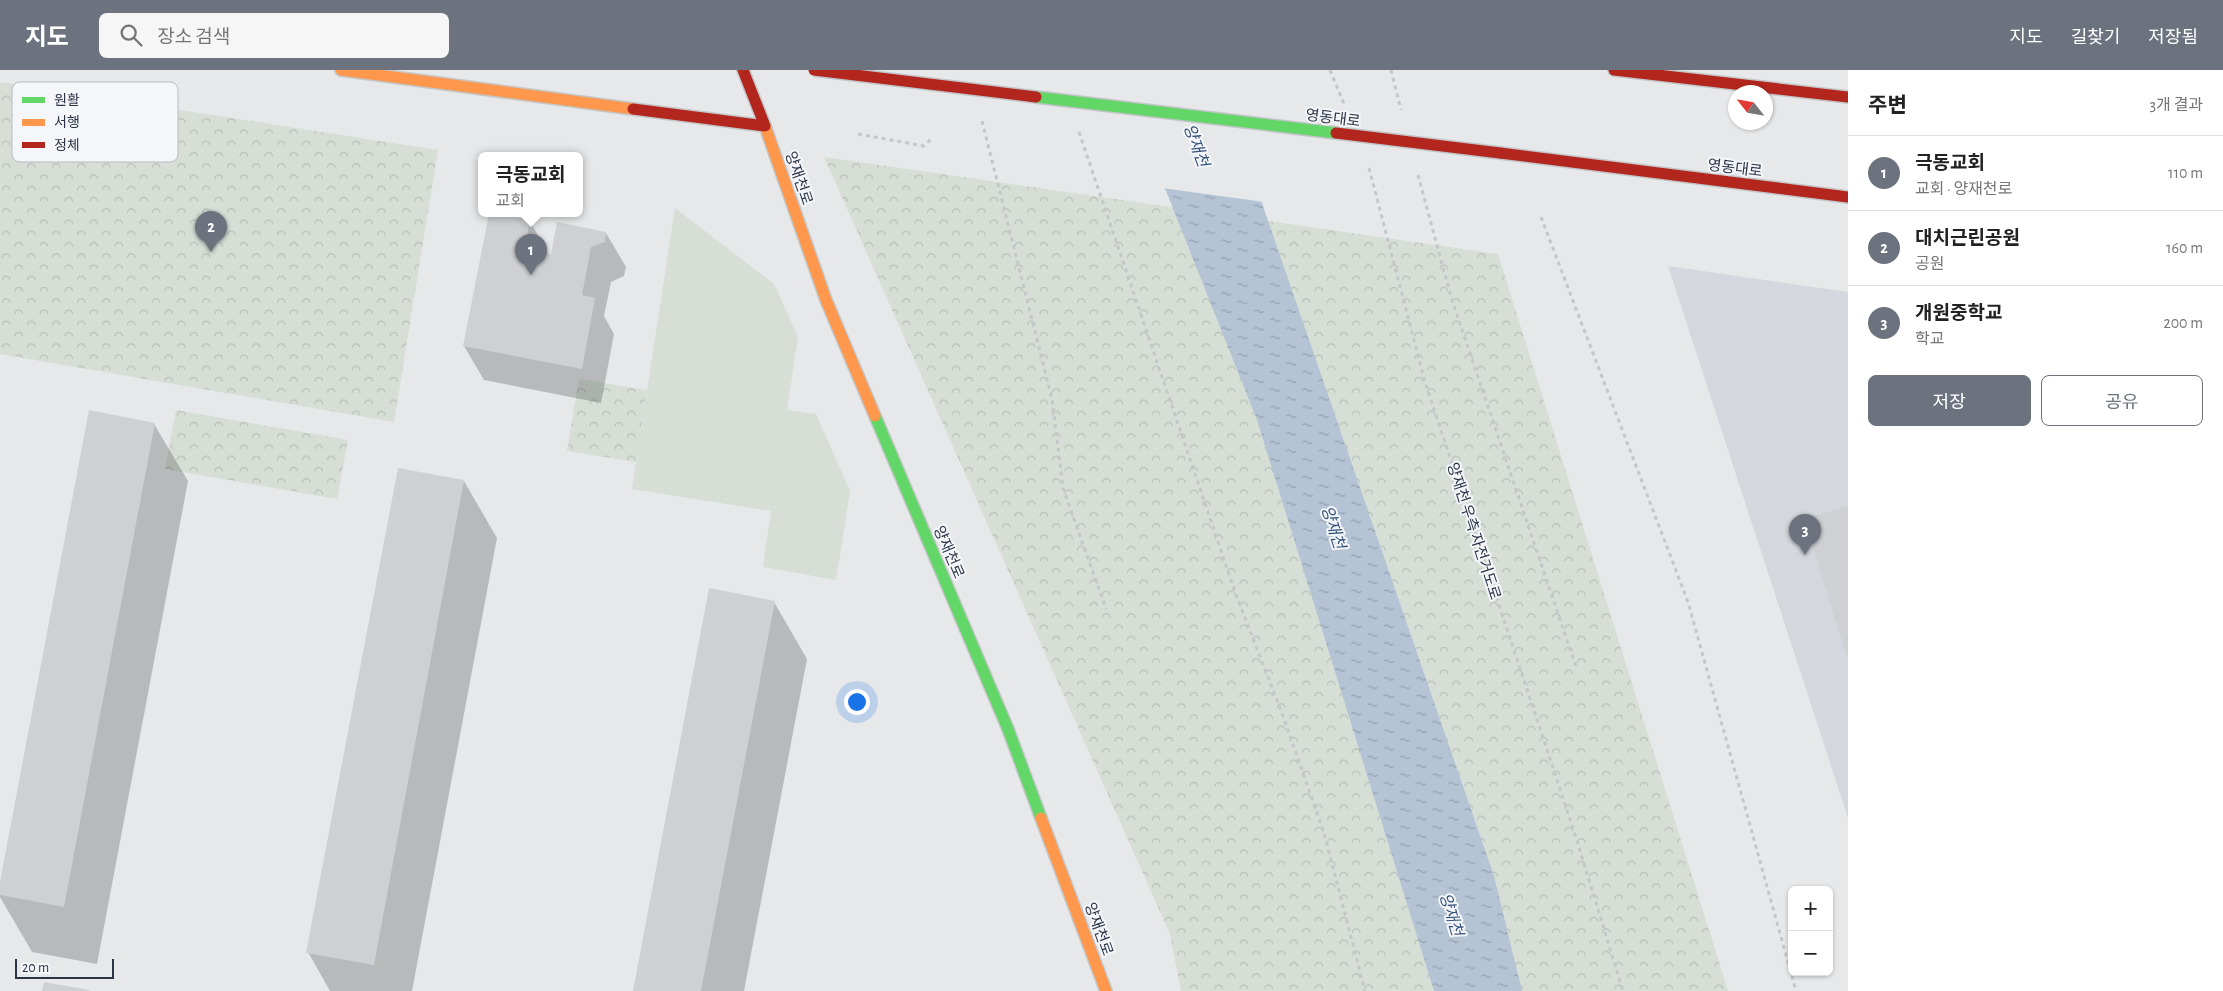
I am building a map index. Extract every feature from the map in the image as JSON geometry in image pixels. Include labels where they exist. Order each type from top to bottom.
[{"type":"main road","points":[[341,70],[765,126]]},
{"type":"main road","name":"양재천로","points":[[743,70],[765,126],[826,300],[1008,729],[1106,991]]},
{"type":"main road","name":"영동대로","points":[[814,70],[1848,197]]},
{"type":"main road","points":[[1614,70],[1848,97]]},
{"type":"path","points":[[1330,70],[1344,105]]},
{"type":"path","points":[[1391,70],[1403,117]]},
{"type":"path","points":[[981,118],[1052,399],[1063,488],[1106,609]]},
{"type":"path","points":[[1077,124],[1235,592],[1283,716],[1324,833],[1365,991]]},
{"type":"path","points":[[858,134],[924,146],[932,138]]},
{"type":"path","name":"양재천 우측 자전거도로","points":[[1368,166],[1425,382],[1574,831],[1623,991]]},
{"type":"path","points":[[1418,174],[1451,297],[1576,667]]},
{"type":"path","points":[[1540,217],[1688,602],[1796,991]]},
{"type":"shaded area","points":[[1668,266],[1848,292],[1848,818]]},
{"type":"green space","points":[[0,82],[12,84],[12,162],[178,162],[178,110],[438,150],[394,422],[0,354]]},
{"type":"green space","points":[[824,157],[1498,254],[1728,991],[1181,991],[1170,934]]},
{"type":"green space","points":[[675,208],[774,284],[798,337],[787,410],[816,414],[850,491],[836,580],[763,567],[771,511],[632,489]]},
{"type":"green space","points":[[579,379],[647,390],[636,462],[567,451]]},
{"type":"green space","points":[[176,410],[348,440],[337,499],[165,469]]},
{"type":"water","name":"양재천","points":[[1118,70],[1216,70],[1494,876],[1522,991],[1434,991],[1257,420]]},
{"type":"pier","points":[[1116,70],[1218,70],[1264,202],[1162,188]]},
{"type":"building","points":[[488,217],[530,219],[525,249],[551,254],[557,222],[606,232],[605,242],[591,247],[582,295],[595,298],[582,369],[463,346]]},
{"type":"building","points":[[89,410],[155,423],[64,907],[0,895],[0,882]]},
{"type":"building","points":[[398,468],[464,480],[374,965],[306,953]]},
{"type":"building","points":[[1848,506],[1848,660],[1804,519]]},
{"type":"building","points":[[709,588],[775,601],[701,991],[633,991]]},
{"type":"building","points":[[44,982],[89,990],[89,991],[42,991]]},
{"type":"traffic: fast","points":[[1036,97],[1336,133]]},
{"type":"traffic: fast","points":[[875,416],[1008,729],[1041,818]]},
{"type":"traffic: slow","points":[[341,70],[633,109]]},
{"type":"traffic: slow","points":[[765,126],[826,300],[875,416]]},
{"type":"traffic: slow","points":[[1041,818],[1106,991]]},
{"type":"traffic: jam","points":[[633,109],[765,126],[743,70]]},
{"type":"traffic: jam","points":[[814,70],[1036,97]]},
{"type":"traffic: jam","points":[[1614,70],[1848,97]]},
{"type":"traffic: jam","points":[[1336,133],[1500,153]]},
{"type":"traffic: jam","points":[[1500,153],[1848,197]]},
{"type":"place","name":"대치근린공원","points":[[211,252]]},
{"type":"place","name":"극동교회","points":[[531,275]]},
{"type":"place","name":"개원중학교","points":[[1805,555]]}]
